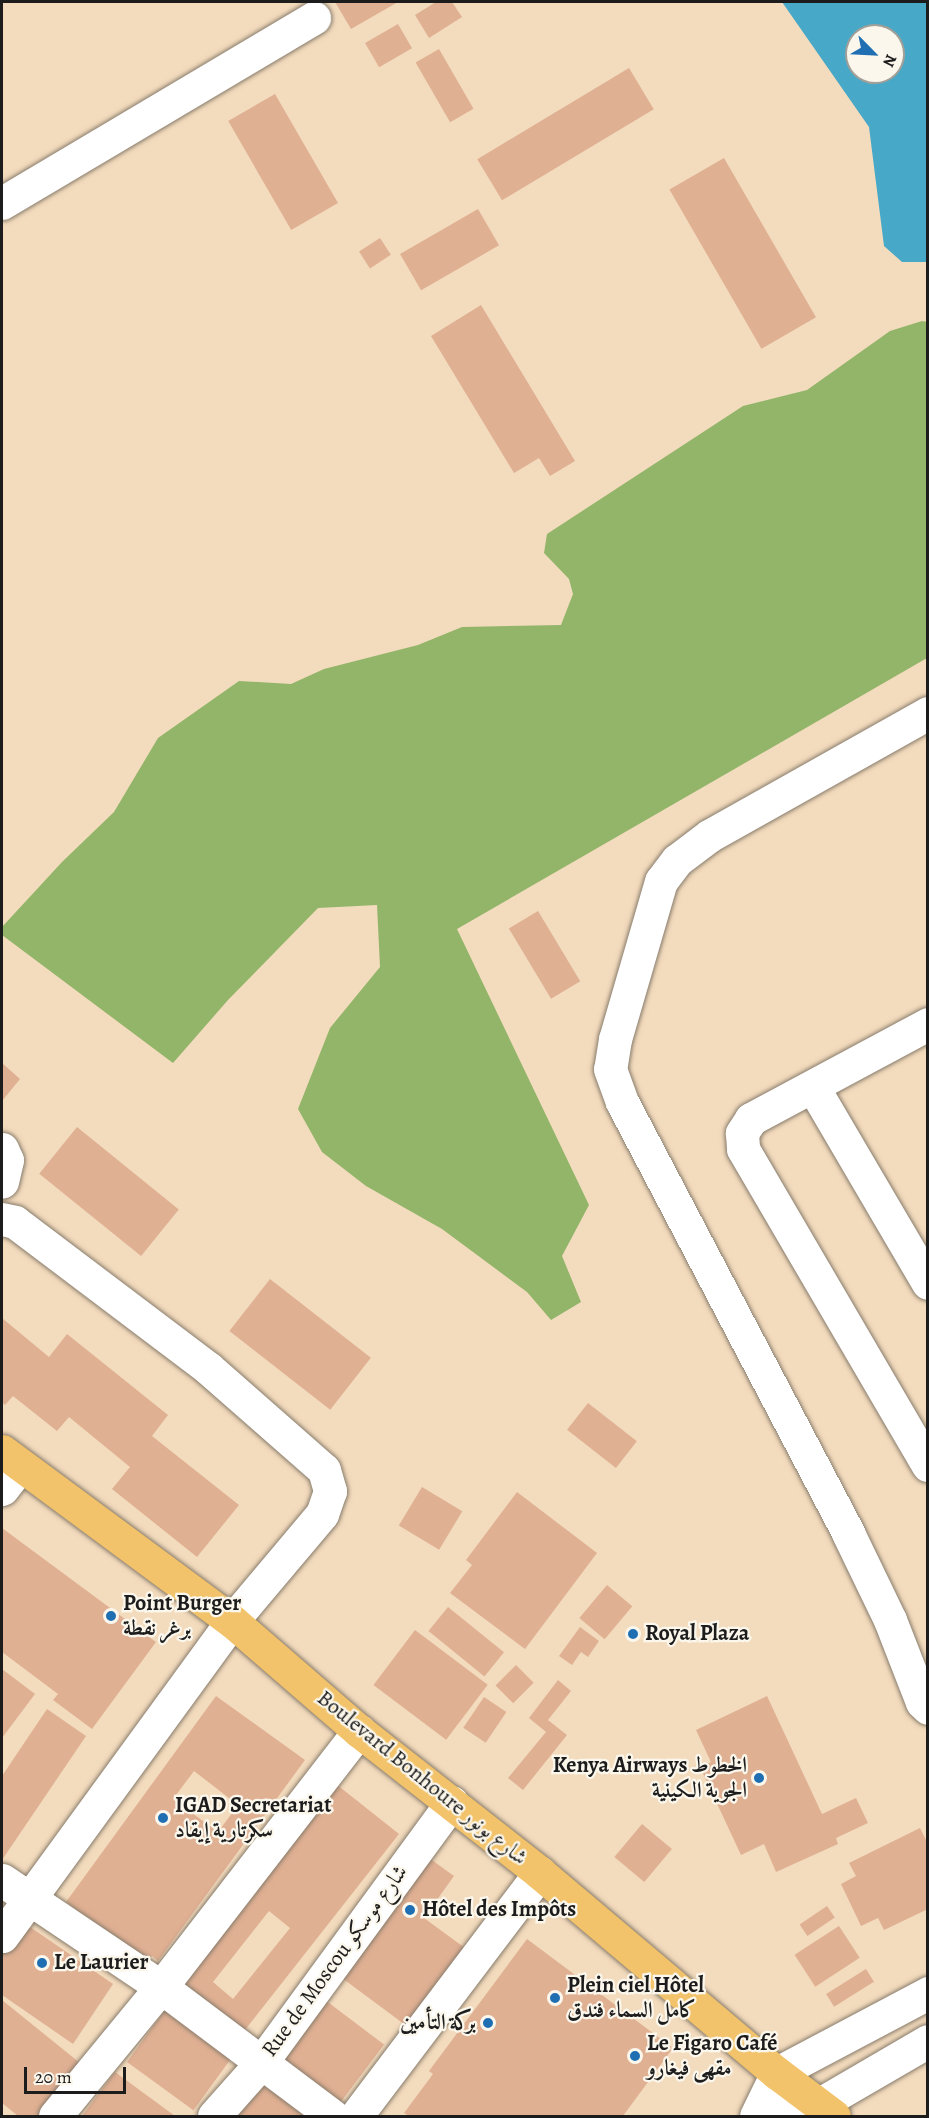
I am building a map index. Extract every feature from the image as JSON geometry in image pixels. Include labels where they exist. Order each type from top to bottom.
[{"type":"main road","name":"Boulevard Bonhoure شارع بونور","points":[[8,1468],[232,1621],[359,1731],[540,1873],[777,2073],[826,2111]]},
{"type":"street","points":[[2,203],[314,18]]},
{"type":"street","points":[[927,713],[708,836],[677,860],[661,881],[615,1039],[610,1069],[628,1112],[848,1533],[890,1620],[922,1701],[927,1708]]},
{"type":"street","points":[[927,1024],[751,1119],[742,1133],[743,1149],[927,1465]]},
{"type":"street","points":[[813,1087],[927,1283]]},
{"type":"street","points":[[2,1149],[7,1160],[2,1180]]},
{"type":"street","points":[[2,1219],[15,1222],[208,1368],[324,1470],[330,1491],[322,1514],[232,1621],[2,1936]]},
{"type":"street","points":[[56,2116],[161,1987],[359,1731]]},
{"type":"street","name":"Rue de Moscou شارع موسكو","points":[[214,2116],[261,2063],[452,1802]]},
{"type":"street","points":[[356,2116],[540,1873]]},
{"type":"street","points":[[2,1880],[161,1987],[333,2116]]},
{"type":"street","points":[[756,2116],[777,2073],[927,1993]]},
{"type":"street","points":[[766,2116],[826,2111],[927,2041]]},
{"type":"green space","points":[[922,321],[928,322],[927,658],[457,929],[589,1205],[562,1256],[581,1302],[551,1320],[527,1292],[442,1229],[366,1186],[322,1152],[298,1109],[330,1028],[380,967],[377,905],[318,908],[228,1000],[173,1063],[2,935],[2,927],[62,862],[114,812],[158,738],[239,681],[291,684],[324,669],[418,645],[462,627],[561,625],[573,594],[569,579],[544,553],[547,534],[743,406],[807,390],[890,331]]},
{"type":"water","points":[[782,2],[927,2],[927,262],[902,262],[884,246],[869,127]]},
{"type":"building","points":[[335,2],[398,2],[351,29]]},
{"type":"building","points":[[436,2],[452,2],[462,17],[429,38],[415,15]]},
{"type":"building","points":[[398,24],[412,48],[379,67],[365,43]]},
{"type":"building","points":[[439,49],[474,109],[450,122],[416,62]]},
{"type":"building","points":[[629,68],[654,109],[502,200],[477,159]]},
{"type":"building","points":[[275,94],[338,203],[291,230],[228,121]]},
{"type":"building","points":[[724,158],[816,317],[761,349],[669,190]]},
{"type":"building","points":[[478,209],[499,245],[421,290],[400,254]]},
{"type":"building","points":[[380,238],[391,255],[370,268],[359,252]]},
{"type":"building","points":[[481,305],[575,461],[550,476],[539,458],[514,473],[431,336]]},
{"type":"building","points":[[538,911],[580,981],[551,999],[509,929]]},
{"type":"building","points":[[2,1063],[20,1079],[2,1101]]},
{"type":"building","points":[[77,1127],[179,1209],[141,1256],[39,1174]]},
{"type":"building","points":[[270,1279],[371,1358],[330,1410],[229,1331]]},
{"type":"building","points":[[2,1318],[49,1357],[67,1334],[168,1415],[152,1436],[239,1505],[197,1557],[112,1489],[130,1467],[69,1417],[57,1431],[13,1396],[5,1405],[2,1402]]},
{"type":"building","points":[[588,1403],[637,1441],[616,1468],[567,1430]]},
{"type":"building","points":[[422,1487],[462,1511],[439,1550],[399,1526]]},
{"type":"building","points":[[517,1492],[597,1553],[525,1649],[450,1593],[472,1565],[466,1560]]},
{"type":"building","points":[[2,1528],[156,1642],[92,1729],[53,1700],[58,1694],[2,1652]]},
{"type":"building","points":[[607,1585],[632,1606],[605,1639],[579,1618]]},
{"type":"building","points":[[448,1607],[504,1652],[484,1676],[428,1631]]},
{"type":"building","points":[[580,1627],[599,1641],[588,1657],[581,1652],[572,1665],[559,1656]]},
{"type":"building","points":[[415,1630],[488,1685],[446,1740],[373,1685]]},
{"type":"building","points":[[516,1665],[534,1683],[513,1703],[495,1686]]},
{"type":"building","points":[[2,1669],[35,1694],[2,1738]]},
{"type":"building","points":[[558,1680],[571,1691],[548,1720],[567,1735],[523,1790],[508,1778],[546,1732],[529,1718]]},
{"type":"building","name":"IGAD Secretariat سكرتارية إيقاد","points":[[216,1696],[305,1760],[158,1961],[152,1956],[147,1962],[66,1902]],"holes":[[[194,1771],[238,1805],[218,1832],[173,1799]]]},
{"type":"building","points":[[767,1696],[822,1814],[856,1798],[868,1823],[836,1838],[838,1844],[776,1872],[764,1844],[741,1855],[700,1767],[711,1762],[696,1730]]},
{"type":"building","points":[[484,1697],[506,1712],[486,1743],[463,1728]]},
{"type":"building","points":[[47,1709],[86,1736],[2,1860],[2,1776]]},
{"type":"building","points":[[336,1784],[399,1834],[241,2035],[178,1985]],"holes":[[[269,1911],[290,1928],[233,1999],[213,1982]]]},
{"type":"building","points":[[642,1824],[672,1849],[644,1882],[614,1857]]},
{"type":"building","points":[[920,1828],[928,1844],[928,1909],[884,1930],[878,1918],[861,1926],[841,1884],[856,1876],[849,1863]]},
{"type":"building","points":[[429,1858],[454,1876],[424,1918],[465,1948],[408,2027],[342,1978]]},
{"type":"building","points":[[827,1906],[835,1918],[807,1936],[800,1924]]},
{"type":"building","name":"Le Laurier","points":[[17,1918],[113,1984],[73,2044],[2,1995],[2,1942]]},
{"type":"building","points":[[839,1926],[860,1958],[815,1987],[795,1955]]},
{"type":"building","points":[[527,1939],[673,2048],[623,2116],[409,2116],[404,2113],[433,2074],[429,2071]]},
{"type":"building","points":[[866,1969],[874,1982],[834,2007],[826,1994]]},
{"type":"building","points":[[321,1997],[384,2045],[341,2102],[278,2055]]},
{"type":"building","points":[[2,2000],[80,2063],[38,2116],[18,2116],[2,2103]]},
{"type":"building","points":[[170,2003],[236,2051],[193,2110],[127,2062]]},
{"type":"building","points":[[115,2072],[175,2116],[82,2116]]},
{"type":"building","points":[[261,2076],[319,2116],[232,2116]]},
{"type":"place","name":"Point Burger برغر نقطة","points":[[111,1616]]},
{"type":"place","name":"Royal Plaza","points":[[633,1634]]},
{"type":"place","name":"Kenya Airways الخطوط الجوية الكينية","points":[[759,1778]]},
{"type":"place","name":"IGAD Secretariat سكرتارية إيقاد","points":[[163,1818]]},
{"type":"place","name":"Hôtel des Impôts","points":[[410,1910]]},
{"type":"place","name":"Le Laurier","points":[[42,1963]]},
{"type":"place","name":"Plein ciel Hôtel كامل السماء فندق","points":[[555,1998]]},
{"type":"place","name":"بركة التأمين","points":[[488,2023]]},
{"type":"place","name":"Le Figaro Café مقهى فيغارو","points":[[635,2056]]}]
